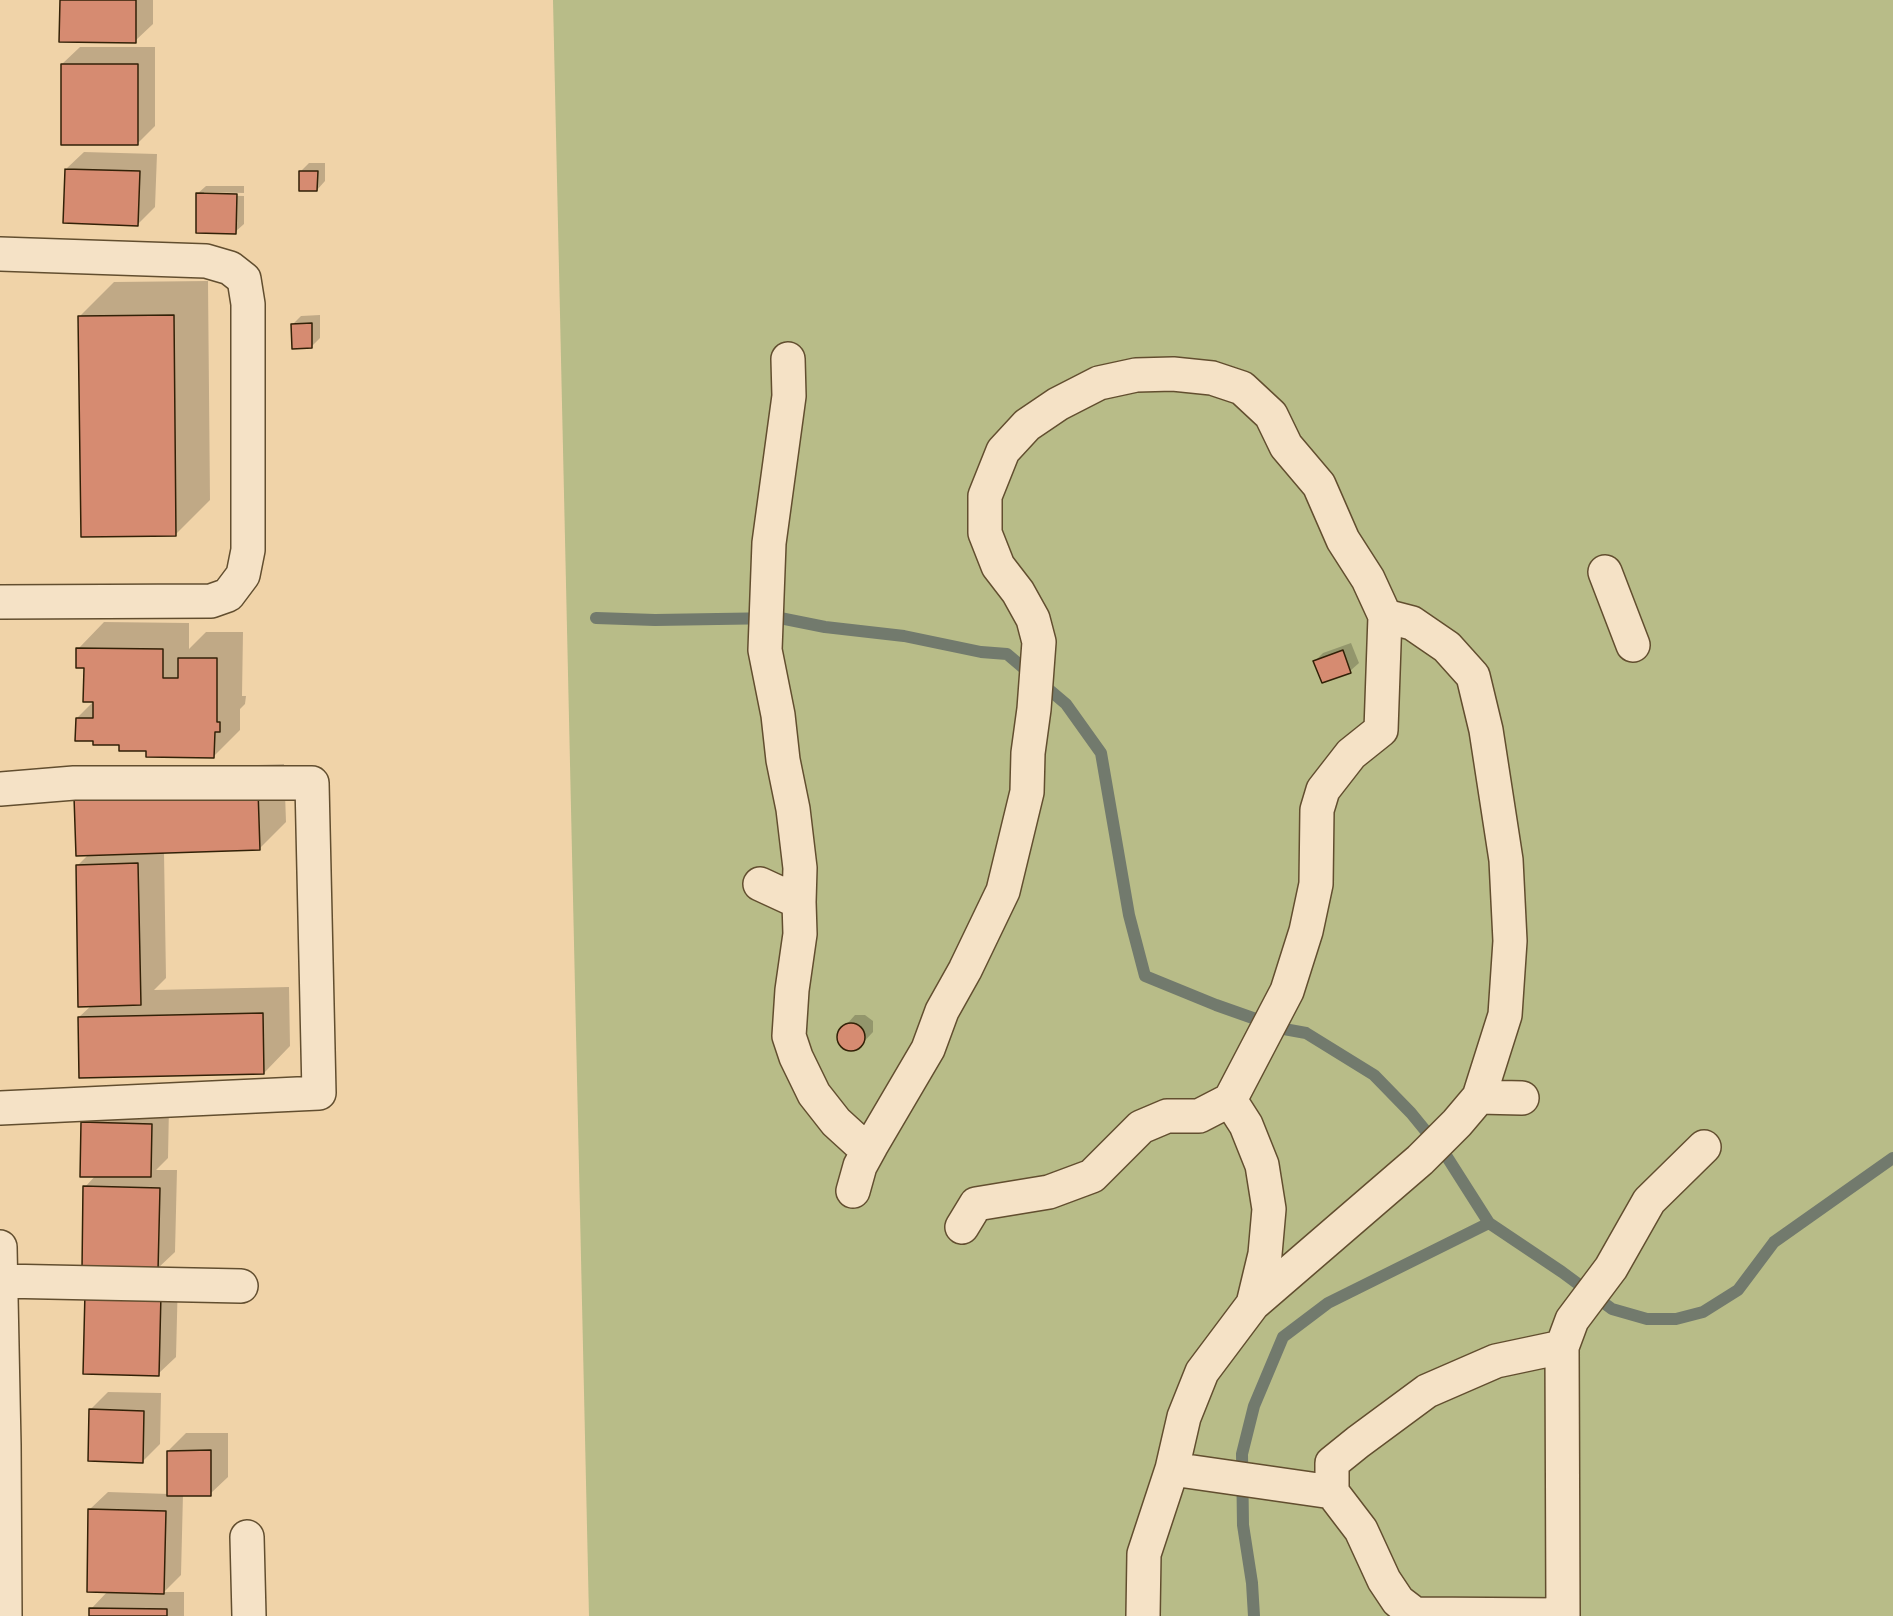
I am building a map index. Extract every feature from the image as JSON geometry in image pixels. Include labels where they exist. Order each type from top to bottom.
[{"type":"street","points":[[0,254],[206,261],[230,268],[244,279],[248,304],[248,550],[243,575],[228,595],[211,601],[0,602]]},
{"type":"street","points":[[788,359],[789,396],[769,543],[765,650],[778,715],[800,868],[800,934],[792,990],[789,1036],[796,1057],[814,1094],[836,1122],[859,1143],[871,1146]]},
{"type":"street","points":[[853,1191],[860,1166],[928,1049],[942,1011],[965,970],[1003,891],[1027,792],[1028,753],[1039,642],[1033,619],[1018,592],[998,566],[985,533],[985,496],[1004,451],[1027,425],[1058,404],[1099,383],[1136,375],[1173,374],[1212,378],[1242,388],[1271,415],[1286,446],[1319,485],[1343,540],[1368,579],[1385,616],[1382,730],[1351,754],[1323,790],[1317,810],[1316,884],[1306,931],[1287,991],[1230,1100],[1198,1116],[1167,1116],[1141,1127],[1092,1176],[1048,1192],[976,1204],[962,1227]]},
{"type":"street","points":[[1605,572],[1633,645]]},
{"type":"street","points":[[1143,1616],[1144,1554],[1172,1469],[1184,1417],[1202,1372],[1253,1304],[1420,1160],[1457,1123],[1479,1097],[1505,1015],[1510,941],[1506,860],[1486,730],[1473,676],[1447,647],[1412,623],[1385,616]]},
{"type":"street","points":[[0,789],[74,783],[312,783],[318,1093],[0,1108]]},
{"type":"street","points":[[760,884],[799,902]]},
{"type":"street","points":[[1479,1097],[1522,1098]]},
{"type":"street","points":[[1230,1100],[1246,1125],[1262,1165],[1269,1209],[1265,1254],[1253,1304]]},
{"type":"street","points":[[1567,1334],[1427,1391],[1332,1463],[1332,1492],[1361,1530],[1384,1580],[1398,1601],[1415,1614],[1565,1615],[1567,1334],[1611,1268],[1649,1201],[1704,1147]]},
{"type":"street","points":[[0,1247],[4,1616]]},
{"type":"street","points":[[1,1281],[241,1286]]},
{"type":"street","points":[[1172,1469],[1332,1492]]},
{"type":"street","points":[[247,1537],[249,1616]]},
{"type":"green space","points":[[553,0],[1893,0],[1893,1616],[589,1616]]},
{"type":"building","points":[[60,0],[136,0],[136,43],[59,42]]},
{"type":"building","points":[[61,64],[138,64],[138,145],[61,145]]},
{"type":"building","points":[[65,169],[140,171],[138,226],[63,223]]},
{"type":"building","points":[[299,171],[318,171],[317,191],[299,191]]},
{"type":"building","points":[[196,193],[237,194],[236,234],[196,233]]},
{"type":"building","points":[[174,315],[176,536],[81,537],[78,316]]},
{"type":"building","points":[[312,323],[312,348],[292,349],[291,324]]},
{"type":"building","points":[[76,648],[163,649],[163,678],[178,678],[178,658],[217,658],[217,722],[220,722],[220,732],[215,732],[214,758],[146,757],[146,751],[119,751],[119,745],[93,745],[93,741],[75,741],[76,718],[93,718],[93,702],[83,702],[84,668],[76,668]]},
{"type":"building","points":[[1343,650],[1351,673],[1322,683],[1313,661]]},
{"type":"building","points":[[258,790],[260,850],[76,856],[74,797]]},
{"type":"building","points":[[138,863],[141,1005],[78,1007],[76,865]]},
{"type":"building","points":[[263,1013],[264,1074],[79,1078],[78,1017]]},
{"type":"building","points":[[851,1023],[861,1027],[865,1037],[861,1047],[851,1051],[841,1047],[837,1037],[841,1027]]},
{"type":"building","points":[[81,1122],[152,1124],[151,1177],[80,1177]]},
{"type":"building","points":[[83,1186],[160,1188],[158,1271],[82,1269]]},
{"type":"building","points":[[85,1292],[161,1294],[159,1376],[83,1374]]},
{"type":"building","points":[[89,1409],[144,1411],[143,1463],[88,1461]]},
{"type":"building","points":[[211,1450],[211,1496],[167,1496],[167,1451]]},
{"type":"building","points":[[88,1509],[166,1511],[164,1594],[87,1592]]},
{"type":"building","points":[[89,1608],[167,1609],[167,1616],[89,1616]]},
{"type":"waterway","points":[[596,618],[655,620],[780,618],[825,627],[904,636],[981,652],[1007,654],[1066,704],[1101,753],[1129,915],[1145,976],[1216,1005],[1284,1029],[1306,1033],[1374,1075],[1411,1113],[1447,1157],[1489,1223],[1612,1309],[1647,1319],[1676,1319],[1703,1312],[1738,1290],[1774,1242],[1893,1158]]},
{"type":"waterway","points":[[1254,1616],[1252,1583],[1243,1525],[1242,1454],[1254,1406],[1283,1337],[1328,1303],[1489,1223]]}]
